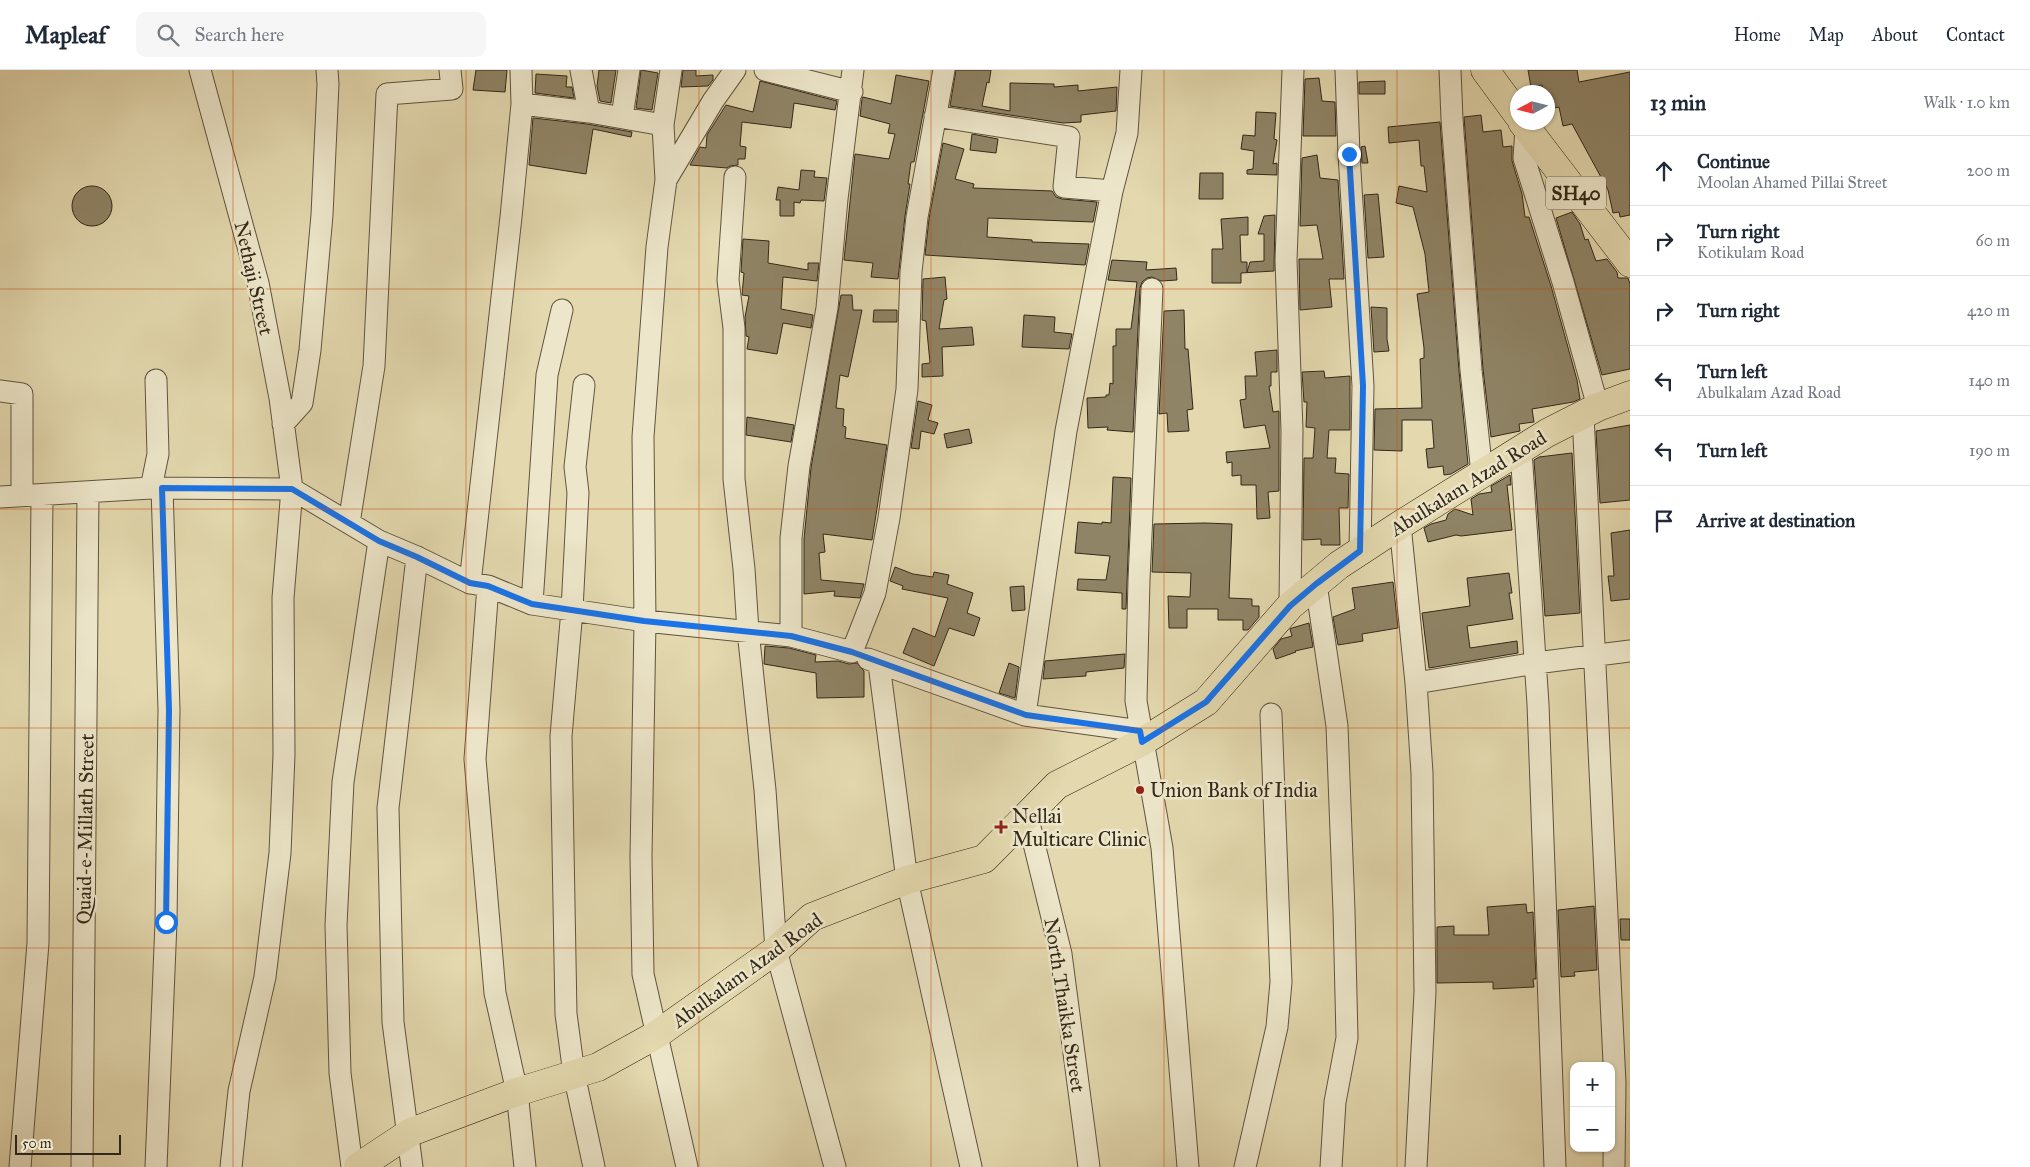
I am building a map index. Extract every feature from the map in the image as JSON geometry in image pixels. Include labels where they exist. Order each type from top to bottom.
[{"type":"main road","name":"SH40","points":[[1485,70],[1510,105]]},
{"type":"main road","name":"SH40","points":[[1528,130],[1630,263]]},
{"type":"main road","name":"Abulkalam Azad Road","points":[[358,1167],[408,1134],[517,1092],[598,1066],[656,1035],[776,950],[812,917],[906,880],[984,859],[1057,786],[1206,702],[1290,606],[1360,551],[1547,433],[1590,411],[1630,395]]},
{"type":"street","name":"Nethaji Street","points":[[200,70],[258,283],[280,398],[292,489],[283,598],[284,755],[280,853],[265,977],[239,1091],[231,1167]]},
{"type":"street","points":[[283,424],[302,403],[310,350],[322,215],[328,84],[326,70]]},
{"type":"street","points":[[349,523],[374,366],[387,94],[452,90],[450,70]]},
{"type":"street","points":[[521,70],[522,104],[479,584],[475,759],[495,993],[517,1092],[525,1167]]},
{"type":"street","points":[[582,70],[589,112]]},
{"type":"street","points":[[622,117],[629,70]]},
{"type":"street","points":[[671,70],[663,126],[666,180],[657,247],[643,437],[644,621],[641,857],[643,974],[687,1167]]},
{"type":"street","points":[[666,180],[713,101],[735,70]]},
{"type":"street","points":[[766,70],[852,92]]},
{"type":"street","points":[[791,636],[792,538],[799,466],[827,308],[837,199],[852,92],[853,70]]},
{"type":"street","points":[[852,652],[875,593],[889,518],[907,389],[911,272],[917,217],[944,70]]},
{"type":"street","points":[[1026,715],[1066,431],[1112,190],[1127,133],[1131,70]]},
{"type":"street","points":[[1290,606],[1292,431],[1286,260],[1293,70]]},
{"type":"street","points":[[1346,70],[1349,163],[1363,386],[1360,551]]},
{"type":"street","points":[[1450,70],[1471,370],[1482,474]]},
{"type":"street","points":[[522,104],[622,117],[663,126]]},
{"type":"street","points":[[935,116],[1069,137],[1064,186],[1112,190]]},
{"type":"street","points":[[1522,130],[1524,158],[1563,282],[1590,411],[1585,486],[1596,655],[1615,1083],[1614,1167]]},
{"type":"street","points":[[735,177],[728,280],[734,328],[734,479],[765,790],[776,950],[835,1167]]},
{"type":"street","points":[[1152,289],[1139,580],[1136,701],[1162,848],[1188,1167]]},
{"type":"street","points":[[532,604],[547,375],[562,310]]},
{"type":"street","points":[[156,380],[158,454],[156,488],[169,710],[166,922],[156,1167]]},
{"type":"street","points":[[584,385],[575,467],[578,494],[572,610],[561,736],[566,1014],[574,1074],[594,1167]]},
{"type":"street","points":[[0,391],[22,394],[32,495],[38,943],[20,1167]]},
{"type":"street","points":[[1521,451],[1536,663],[1555,1167]]},
{"type":"street","points":[[0,497],[156,488],[292,489],[379,541],[479,584],[532,604],[644,621],[791,636],[852,652],[878,664],[1026,715],[1141,737]]},
{"type":"street","name":"Quaid-e-Millath Street","points":[[82,1167],[88,492]]},
{"type":"street","points":[[1400,525],[1416,682],[1422,773],[1425,992],[1416,1167]]},
{"type":"street","points":[[352,1167],[340,1073],[336,925],[343,782],[379,541]]},
{"type":"street","points":[[412,1167],[393,1022],[388,808],[417,557]]},
{"type":"street","points":[[1316,584],[1337,726],[1344,911],[1347,1038],[1335,1102],[1332,1167]]},
{"type":"street","points":[[1416,682],[1536,663],[1630,651]]},
{"type":"street","points":[[878,664],[906,880],[971,1167]]},
{"type":"street","points":[[1245,1167],[1277,1027],[1281,982],[1271,714]]},
{"type":"street","name":"North Thaikka Street","points":[[1026,815],[1061,954],[1089,1167]]},
{"type":"building","points":[[476,70],[507,70],[505,92],[473,90]]},
{"type":"building","points":[[599,70],[616,70],[611,103],[600,101],[597,86]]},
{"type":"building","points":[[641,70],[658,73],[652,110],[636,108]]},
{"type":"building","points":[[683,70],[696,70],[696,76],[713,75],[713,80],[708,86],[681,87]]},
{"type":"building","points":[[956,70],[991,70],[982,106],[1010,111],[1010,83],[1054,84],[1054,87],[1078,85],[1078,91],[1117,87],[1116,111],[1081,115],[1081,122],[1063,123],[950,106]]},
{"type":"building","points":[[1528,70],[1577,70],[1579,82],[1630,72],[1630,215],[1620,217],[1619,212],[1613,213],[1608,190],[1572,124],[1563,126],[1559,107],[1555,108],[1555,85],[1531,85]]},
{"type":"building","points":[[536,74],[567,76],[566,87],[572,87],[574,98],[535,93]]},
{"type":"building","points":[[896,75],[929,81],[914,162],[911,162],[898,279],[871,277],[873,263],[844,260],[855,154],[889,159],[895,134],[888,133],[890,124],[860,116],[862,99],[863,97],[891,104]]},
{"type":"building","points":[[1319,78],[1322,101],[1335,102],[1336,136],[1303,136],[1305,79]]},
{"type":"building","points":[[760,81],[837,101],[835,110],[794,103],[791,128],[742,122],[740,146],[746,147],[745,159],[738,159],[738,165],[727,168],[690,165],[700,147],[706,148],[707,135],[726,105],[753,112]]},
{"type":"building","points":[[1385,81],[1385,94],[1359,94],[1359,82]]},
{"type":"building","points":[[1256,112],[1276,113],[1274,139],[1277,140],[1273,164],[1277,163],[1277,175],[1247,174],[1247,170],[1253,169],[1254,151],[1241,149],[1243,135],[1255,136]]},
{"type":"building","points":[[1481,115],[1483,132],[1501,130],[1503,147],[1512,146],[1512,161],[1522,194],[1525,217],[1529,217],[1551,286],[1577,380],[1580,399],[1573,402],[1532,409],[1534,422],[1519,424],[1520,431],[1491,437],[1483,369],[1464,117]]},
{"type":"building","points":[[533,118],[587,124],[632,132],[631,137],[593,129],[586,174],[529,165]]},
{"type":"building","points":[[1440,122],[1468,464],[1451,474],[1444,475],[1443,466],[1428,468],[1426,449],[1434,448],[1432,420],[1402,420],[1402,451],[1374,450],[1375,409],[1422,408],[1420,359],[1424,358],[1424,348],[1417,294],[1429,292],[1425,254],[1413,207],[1396,203],[1399,186],[1427,192],[1424,166],[1421,166],[1419,140],[1389,143],[1388,127]]},
{"type":"building","points":[[972,134],[998,139],[996,153],[970,150]]},
{"type":"building","points":[[943,143],[964,149],[955,179],[974,184],[973,188],[1052,191],[1056,197],[1062,199],[1097,202],[1093,222],[988,218],[987,237],[1032,240],[1032,242],[1089,244],[1085,265],[925,255],[929,219]]},
{"type":"building","points":[[1365,146],[1368,163],[1362,163],[1361,147]]},
{"type":"building","points":[[1317,155],[1320,178],[1338,180],[1344,279],[1329,279],[1332,307],[1300,310],[1299,259],[1323,259],[1317,225],[1300,226],[1302,158]]},
{"type":"building","points":[[801,170],[815,171],[814,177],[827,178],[824,201],[801,200],[800,203],[794,202],[794,216],[780,216],[780,200],[776,200],[778,187],[799,190]]},
{"type":"building","points":[[1200,173],[1223,173],[1223,199],[1199,199]]},
{"type":"building","points":[[96,186],[103,189],[109,195],[112,206],[111,214],[103,223],[96,226],[88,226],[81,223],[73,214],[72,202],[75,195],[84,187]]},
{"type":"building","points":[[1378,194],[1384,257],[1368,258],[1364,195]]},
{"type":"building","points":[[1572,212],[1580,224],[1585,240],[1588,239],[1596,261],[1607,259],[1617,272],[1618,278],[1628,278],[1630,284],[1630,369],[1602,375],[1556,218]]},
{"type":"building","points":[[1275,215],[1274,271],[1241,273],[1241,283],[1212,283],[1212,249],[1223,249],[1221,219],[1248,217],[1248,235],[1240,235],[1241,262],[1247,262],[1247,272],[1250,262],[1264,261],[1264,234],[1258,234],[1264,216]]},
{"type":"building","points":[[743,239],[769,241],[768,263],[808,270],[808,263],[819,263],[817,281],[783,277],[781,309],[813,315],[811,328],[783,323],[777,354],[747,349],[749,337],[746,336],[745,317],[749,296],[742,295],[744,273],[741,272]]},
{"type":"building","points":[[1112,260],[1147,262],[1146,270],[1176,268],[1177,280],[1161,281],[1152,277],[1147,278],[1142,282],[1140,288],[1133,432],[1107,430],[1108,427],[1088,428],[1087,398],[1106,397],[1106,395],[1109,395],[1110,383],[1113,384],[1113,346],[1116,346],[1116,329],[1131,329],[1137,282],[1108,280]]},
{"type":"building","points":[[945,277],[947,299],[944,300],[939,329],[972,327],[974,345],[942,347],[943,376],[922,377],[922,364],[930,363],[926,321],[922,320],[923,279]]},
{"type":"building","points":[[841,295],[852,295],[853,310],[862,310],[848,377],[840,375],[836,408],[844,409],[843,426],[846,427],[845,438],[887,445],[872,540],[823,534],[825,552],[819,553],[821,580],[864,584],[860,598],[834,596],[835,591],[804,594],[804,539],[811,468]]},
{"type":"building","points":[[1371,307],[1387,308],[1389,351],[1374,352]]},
{"type":"building","points":[[874,310],[897,310],[897,322],[873,322]]},
{"type":"building","points":[[1184,310],[1185,349],[1188,349],[1193,409],[1187,410],[1189,431],[1168,432],[1167,413],[1159,414],[1164,311]]},
{"type":"building","points":[[1024,315],[1055,317],[1054,332],[1072,334],[1069,349],[1022,347]]},
{"type":"building","points":[[1277,350],[1277,372],[1271,372],[1271,386],[1269,386],[1273,412],[1279,411],[1279,491],[1268,492],[1270,518],[1257,519],[1256,485],[1241,485],[1241,475],[1232,476],[1232,462],[1227,463],[1226,452],[1270,448],[1265,425],[1244,428],[1240,400],[1246,399],[1245,376],[1257,376],[1255,352]]},
{"type":"building","points":[[1324,371],[1325,378],[1350,376],[1350,430],[1329,430],[1327,458],[1336,458],[1335,473],[1349,474],[1348,508],[1339,508],[1340,545],[1321,545],[1321,539],[1303,540],[1304,458],[1313,458],[1315,428],[1306,427],[1307,402],[1304,402],[1302,372]]},
{"type":"building","points":[[918,401],[932,405],[928,420],[938,423],[934,434],[921,431],[919,449],[911,448]]},
{"type":"building","points":[[747,417],[794,425],[791,442],[746,435]]},
{"type":"building","points":[[1630,425],[1630,500],[1600,503],[1596,431]]},
{"type":"building","points":[[969,429],[972,443],[947,448],[944,434]]},
{"type":"building","points":[[1572,453],[1580,613],[1545,616],[1534,460],[1539,457]]},
{"type":"building","points":[[1510,475],[1511,485],[1507,485],[1512,530],[1456,535],[1428,542],[1424,528],[1446,520],[1448,514],[1455,509],[1473,515],[1471,499],[1479,494],[1492,492],[1491,486]]},
{"type":"building","points":[[1113,477],[1131,478],[1126,609],[1122,609],[1122,593],[1077,590],[1078,579],[1106,580],[1110,556],[1075,553],[1078,522],[1111,523]]},
{"type":"building","points":[[1154,524],[1232,524],[1229,598],[1252,599],[1252,606],[1259,606],[1259,617],[1248,630],[1243,630],[1243,620],[1218,620],[1218,609],[1187,609],[1187,628],[1169,628],[1168,596],[1190,597],[1191,573],[1152,572]]},
{"type":"building","points":[[1630,530],[1630,599],[1611,601],[1608,576],[1614,576],[1611,533]]},
{"type":"building","points":[[895,567],[913,574],[933,577],[934,572],[949,575],[947,584],[973,593],[967,613],[980,618],[974,636],[949,628],[934,666],[903,653],[913,628],[935,637],[948,598],[902,589],[903,586],[890,581]]},
{"type":"building","points":[[1509,573],[1512,593],[1509,593],[1513,619],[1467,626],[1470,648],[1517,641],[1518,653],[1429,668],[1422,613],[1470,606],[1467,578]]},
{"type":"building","points":[[1393,582],[1398,628],[1362,634],[1363,641],[1338,645],[1333,617],[1355,609],[1352,588]]},
{"type":"building","points":[[1024,586],[1025,610],[1012,611],[1010,587]]},
{"type":"building","points":[[1309,623],[1313,647],[1295,651],[1276,659],[1273,649],[1281,639],[1292,636],[1290,629]]},
{"type":"building","points":[[765,646],[789,648],[816,655],[815,662],[838,661],[849,664],[857,663],[864,671],[864,697],[817,698],[816,673],[764,664]]},
{"type":"building","points":[[1125,654],[1124,668],[1086,672],[1086,676],[1043,679],[1045,661]]},
{"type":"building","points":[[1009,663],[1019,667],[1015,698],[999,693]]},
{"type":"building","points":[[1526,904],[1527,913],[1533,912],[1536,979],[1533,979],[1534,987],[1493,989],[1493,982],[1437,983],[1437,927],[1454,926],[1454,935],[1489,935],[1487,907]]},
{"type":"building","points":[[1594,906],[1597,970],[1574,972],[1575,976],[1561,977],[1558,910]]},
{"type":"building","points":[[1620,919],[1630,919],[1630,940],[1621,940]]},
{"type":"place","name":"Union Bank of India","points":[[1140,790]]},
{"type":"place","name":"Nellai Multicare Clinic","points":[[1001,827]]},
{"type":"route","points":[[166,922],[169,710],[162,488],[292,489],[379,541],[470,583],[488,586],[532,604],[644,621],[791,636],[852,652],[878,664],[1026,715],[1140,731],[1142,742],[1206,702],[1290,606],[1339,565],[1360,551],[1363,386],[1349,154]]}]
